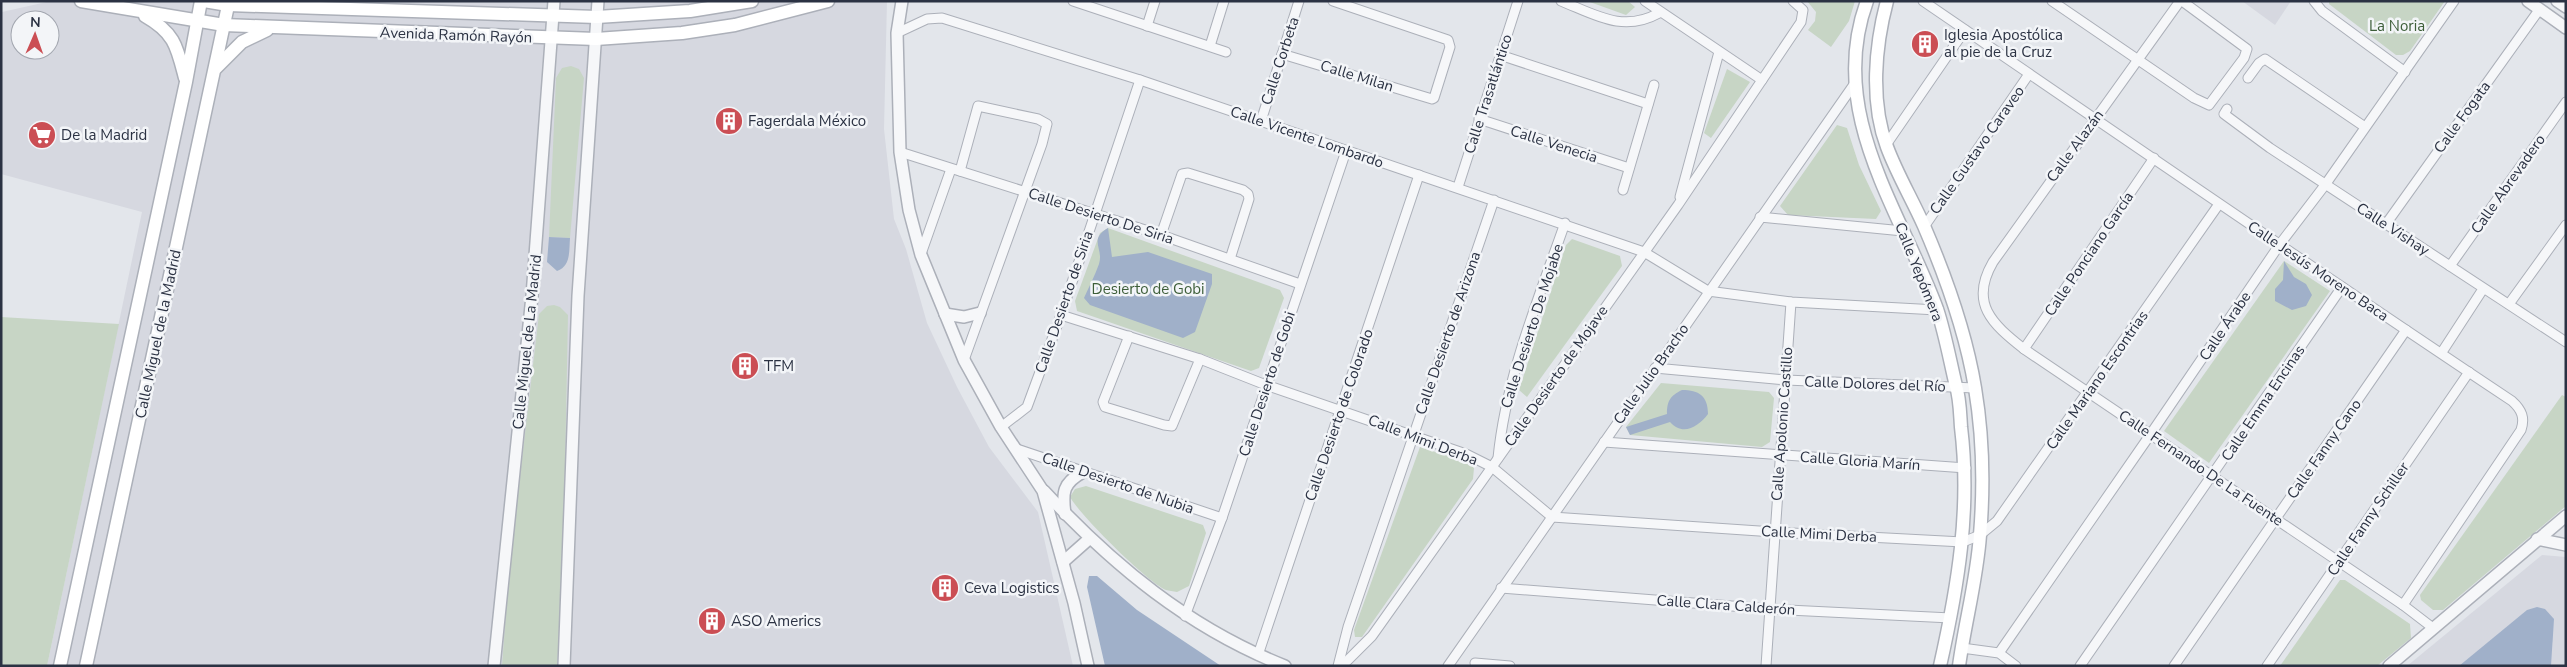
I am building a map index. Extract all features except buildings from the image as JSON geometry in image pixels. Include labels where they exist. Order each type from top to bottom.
[{"type":"main road","name":"Avenida Ramón Rayón","points":[[81,1],[196,22],[224,25],[596,39],[682,33],[735,25],[763,20],[828,1]]},
{"type":"main road","name":"Avenida Ramón Rayón","points":[[202,1],[554,17],[597,17],[690,11],[752,1]]},
{"type":"main road","name":"Calle Miguel de la Madrid","points":[[60,666],[202,1]]},
{"type":"main road","name":"Calle Yepómera","points":[[1867,1],[1858,45],[1855,83],[1865,141],[1937,310],[1957,387],[1966,468],[1963,542],[1940,666]]},
{"type":"main road","name":"Calle Yepómera","points":[[1888,1],[1878,45],[1876,74],[1878,103],[1886,146],[1924,226],[1956,313],[1975,388],[1982,460],[1980,535],[1959,666]]},
{"type":"main road","name":"Calle Miguel de la Madrid","points":[[86,666],[216,68],[228,3]]},
{"type":"main road","points":[[134,10],[156,22],[170,35],[177,47],[186,82]]},
{"type":"main road","points":[[216,68],[249,37],[270,28]]},
{"type":"street","name":"Calle Miguel de La Madrid","points":[[494,666],[532,296],[554,1]]},
{"type":"street","points":[[564,666],[571,533],[578,296],[598,1]]},
{"type":"street","points":[[902,1],[897,33],[900,152],[909,210],[921,255],[964,360],[1001,427],[1043,490],[1089,539],[1148,590],[1185,616],[1258,655],[1285,666]]},
{"type":"street","points":[[1147,26],[1155,1]]},
{"type":"street","points":[[1210,46],[1224,1]]},
{"type":"street","name":"Calle Corbeta","points":[[1261,121],[1299,1]]},
{"type":"street","name":"Calle Milan","points":[[1282,54],[1432,99],[1438,90],[1450,47],[1448,40],[1334,1]]},
{"type":"street","name":"Calle Trasatlántico","points":[[1458,187],[1518,1]]},
{"type":"street","points":[[1561,1],[1612,21],[1624,23],[1638,22],[1660,13]]},
{"type":"street","points":[[1645,1],[1660,13],[1762,80],[1801,22],[1804,13],[1793,1]]},
{"type":"street","name":"Calle Jesús Moreno Baca","points":[[1924,1],[2342,287],[2442,352],[2517,405],[2522,414],[2523,424],[2504,456],[2404,605]]},
{"type":"street","points":[[2052,1],[2194,98],[2208,105],[2215,99],[2247,51],[2242,44],[2181,1]]},
{"type":"street","name":"Calle Alazán","points":[[1983,297],[1984,277],[1993,262],[2181,1]]},
{"type":"street","points":[[2314,1],[2322,11],[2405,72]]},
{"type":"street","name":"Calle Árabe","points":[[1998,653],[2280,244],[2325,185],[2454,1]]},
{"type":"street","points":[[2528,1],[2566,28]]},
{"type":"street","points":[[1077,2],[1226,52]]},
{"type":"street","name":"Calle Fogata","points":[[2386,224],[2539,10]]},
{"type":"street","name":"Calle Vicente Lombardo","points":[[897,33],[927,19],[942,18],[1140,80],[1564,223],[1644,252],[1708,291]]},
{"type":"street","points":[[1886,146],[1965,30]]},
{"type":"street","points":[[1678,205],[1718,52]]},
{"type":"street","points":[[1500,55],[1648,104]]},
{"type":"street","points":[[2248,78],[2259,62],[2265,59],[2365,127]]},
{"type":"street","name":"Calle Gustavo Caraveo","points":[[1924,226],[2030,74]]},
{"type":"street","name":"Calle Desierto de Siria","points":[[1001,427],[1027,407],[1061,315],[1140,80]]},
{"type":"street","name":"Calle Desierto de Mojave","points":[[1342,666],[1372,636],[1678,205],[1762,80]]},
{"type":"street","name":"Calle Julio Bracho","points":[[1448,666],[1855,83]]},
{"type":"street","points":[[1623,190],[1654,85]]},
{"type":"street","name":"Calle Abrevadero","points":[[2450,266],[2566,102]]},
{"type":"street","points":[[921,255],[978,106],[1045,122],[1048,130],[964,360]]},
{"type":"street","name":"Calle Vishay","points":[[2225,111],[2325,185],[2566,342]]},
{"type":"street","name":"Calle Venecia","points":[[1480,119],[1629,168]]},
{"type":"street","name":"Calle Desierto de Gobi","points":[[1185,616],[1222,518],[1346,151]]},
{"type":"street","name":"Calle Desierto De Siria","points":[[900,152],[1161,235],[1300,284]]},
{"type":"street","name":"Calle Ponciano García","points":[[2024,349],[2154,158]]},
{"type":"street","points":[[1161,235],[1182,174],[1188,174],[1243,190],[1248,194],[1249,198],[1230,259]]},
{"type":"street","name":"Calle Desierto de Colorado","points":[[1258,655],[1419,175]]},
{"type":"street","name":"Calle Desierto de Arizona","points":[[1338,666],[1348,627],[1494,200]]},
{"type":"street","name":"Calle Mariano Escontrias","points":[[1963,542],[1980,535],[1997,521],[2009,506],[2220,204]]},
{"type":"street","points":[[1760,218],[1903,231]]},
{"type":"street","name":"Calle Desierto De Mojabe","points":[[1495,463],[1502,421],[1514,372],[1564,223]]},
{"type":"street","points":[[2509,304],[2566,225]]},
{"type":"street","name":"Calle Emma Encinas","points":[[2080,666],[2342,287]]},
{"type":"street","points":[[2442,352],[2483,289]]},
{"type":"street","points":[[1708,291],[1790,302],[1937,310]]},
{"type":"street","name":"Calle Fernando De La Fuente","points":[[1983,297],[1993,322],[2024,349],[2404,605],[2433,628]]},
{"type":"street","name":"Calle Apolonio Castillo","points":[[1766,666],[1790,302]]},
{"type":"street","points":[[945,314],[964,317],[980,313]]},
{"type":"street","name":"Calle Mimi Derba","points":[[1061,315],[1200,359],[1266,385],[1495,463],[1552,517],[1963,542]]},
{"type":"street","name":"Calle Fanny Cano","points":[[2174,666],[2406,330]]},
{"type":"street","points":[[1129,336],[1103,402],[1106,407],[1172,426],[1200,359]]},
{"type":"street","name":"Calle Dolores del Río","points":[[1655,368],[1786,380],[1975,388]]},
{"type":"street","name":"Calle Fanny Schiller","points":[[2267,666],[2469,372]]},
{"type":"street","name":"Calle Gloria Marín","points":[[1604,442],[1966,468]]},
{"type":"street","name":"Calle Desierto de Nubia","points":[[1014,448],[1222,518]]},
{"type":"street","points":[[1065,514],[1063,500],[1066,486],[1074,477],[1083,472]]},
{"type":"street","points":[[1043,490],[1063,562],[1088,666]]},
{"type":"street","points":[[2389,666],[2566,516]]},
{"type":"street","points":[[1063,562],[1089,539]]},
{"type":"street","points":[[2538,539],[2566,545]]},
{"type":"street","name":"Calle Clara Calderón","points":[[1501,588],[1770,609],[1950,618]]},
{"type":"street","points":[[1962,648],[1998,653],[2016,666]]},
{"type":"street","points":[[1475,663],[1510,666]]},
{"type":"shaded area","points":[[51,1],[887,1],[884,129],[894,219],[906,249],[927,323],[957,387],[989,447],[1038,512],[1073,666],[47,666],[142,212],[1,174],[2,12],[10,10],[10,60],[60,60],[60,10],[11,10]]},
{"type":"shaded area","points":[[2242,1],[2291,1],[2275,25]]},
{"type":"shaded area","points":[[2542,555],[2566,557],[2566,666],[2407,666]]},
{"type":"green space","points":[[1587,1],[1628,1],[1635,7],[1626,15]]},
{"type":"green space","points":[[1807,1],[1855,1],[1849,21],[1831,47],[1808,30],[1815,21],[1816,12]]},
{"type":"green space","name":"La Noria","points":[[2329,1],[2445,1],[2410,51],[2403,55],[2396,55],[2329,4]]},
{"type":"green space","points":[[571,66],[579,69],[584,78],[570,238],[549,237],[556,78],[562,68]]},
{"type":"green space","points":[[1727,69],[1750,82],[1711,138],[1704,133]]},
{"type":"green space","points":[[1837,125],[1847,128],[1859,165],[1881,211],[1876,219],[1788,215],[1780,206]]},
{"type":"green space","name":"Desierto de Gobi","points":[[1108,228],[1280,290],[1284,298],[1259,368],[1251,371],[1077,311],[1075,301],[1100,233]]},
{"type":"green space","points":[[1572,239],[1620,256],[1622,266],[1527,397],[1519,390],[1566,245]]},
{"type":"green space","points":[[2284,261],[2330,291],[2209,463],[2164,431]]},
{"type":"green space","points":[[554,305],[560,307],[568,315],[563,574],[557,666],[502,666],[509,570],[539,314],[547,306]]},
{"type":"green space","points":[[1,317],[119,324],[47,666],[1,666]]},
{"type":"green space","points":[[1661,383],[1769,392],[1774,398],[1770,442],[1762,447],[1630,435],[1626,427]]},
{"type":"green space","points":[[2562,395],[2566,397],[2566,506],[2443,610],[2433,610],[2421,600],[2420,595]]},
{"type":"green space","points":[[1420,447],[1469,463],[1474,468],[1473,479],[1362,637],[1355,637],[1354,630]]},
{"type":"green space","points":[[1086,486],[1203,525],[1206,533],[1189,586],[1177,592],[1166,590],[1144,574],[1114,547],[1086,518],[1070,497],[1075,489]]},
{"type":"green space","points":[[2340,580],[2345,580],[2410,624],[2411,638],[2377,666],[2280,666]]},
{"type":"water","points":[[1108,228],[1112,257],[1148,252],[1212,274],[1212,284],[1195,332],[1183,338],[1090,305],[1084,298],[1099,264],[1099,236]]},
{"type":"water","points":[[549,237],[570,238],[567,262],[562,269],[557,271],[547,262]]},
{"type":"water","points":[[2284,261],[2294,277],[2306,284],[2312,295],[2306,306],[2292,310],[2275,301],[2275,289],[2283,280]]},
{"type":"water","points":[[1682,390],[1693,391],[1704,398],[1708,414],[1700,422],[1690,428],[1680,429],[1670,422],[1630,435],[1626,427],[1667,414],[1670,399]]},
{"type":"water","points":[[1089,576],[1097,576],[1137,610],[1221,666],[1105,666],[1087,587]]},
{"type":"water","points":[[2537,607],[2545,609],[2554,619],[2551,666],[2459,666],[2527,610]]},
{"type":"place","name":"Iglesia Apostólica al pie de la Cruz","points":[[1925,44]]},
{"type":"place","name":"Fagerdala México","points":[[729,121]]},
{"type":"place","name":"De la Madrid","points":[[42,135]]},
{"type":"place","name":"TFM","points":[[745,366]]},
{"type":"place","name":"Ceva Logistics","points":[[945,588]]},
{"type":"place","name":"ASO Americs","points":[[712,621]]}]
